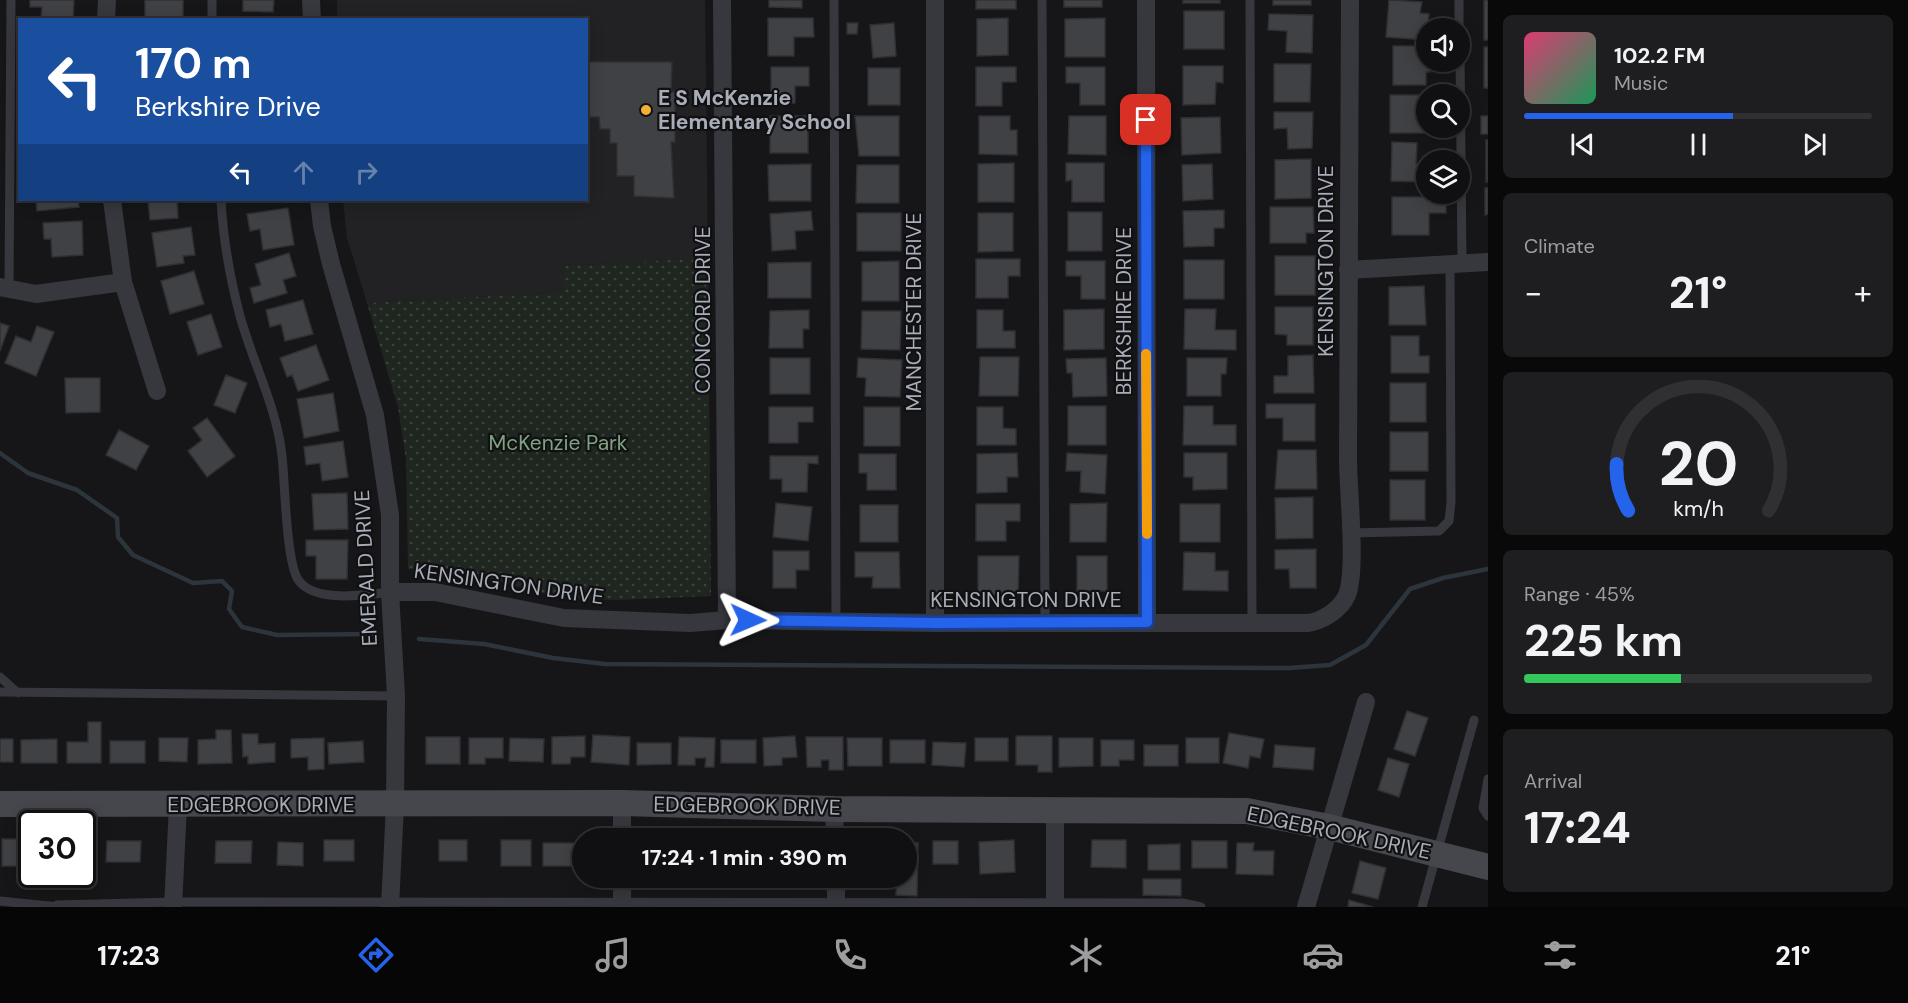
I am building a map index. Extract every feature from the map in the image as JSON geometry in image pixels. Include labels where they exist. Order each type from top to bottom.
[{"type":"street","points":[[106,18],[107,0]]},
{"type":"street","points":[[312,0],[312,18]]},
{"type":"street","name":"CONCORD DRIVE","points":[[722,0],[727,620]]},
{"type":"street","name":"MANCHESTER DRIVE","points":[[935,0],[935,623]]},
{"type":"street","name":"BERKSHIRE DRIVE","points":[[1146,0],[1147,622]]},
{"type":"street","name":"KENSINGTON DRIVE","points":[[390,592],[435,592],[564,618],[690,623],[727,620],[935,623],[1316,622],[1334,611],[1346,596],[1351,576],[1348,270],[1350,0]]},
{"type":"street","points":[[112,201],[123,282],[157,391]]},
{"type":"street","name":"EMERALD DRIVE","points":[[319,201],[331,264],[375,415],[390,515],[390,592],[396,696],[395,805],[390,906]]},
{"type":"street","points":[[1348,270],[1488,262]]},
{"type":"street","points":[[5,288],[36,294],[123,282]]},
{"type":"street","points":[[1306,907],[1366,702]]},
{"type":"street","points":[[622,803],[622,828]]},
{"type":"street","name":"EDGEBROOK DRIVE","points":[[0,804],[622,803],[834,809],[1055,808],[1246,811],[1329,827],[1488,867]]},
{"type":"street","points":[[173,905],[178,805]]},
{"type":"street","points":[[1055,808],[1055,905]]},
{"type":"street","points":[[834,809],[835,828]]},
{"type":"street","points":[[622,888],[622,905]]},
{"type":"street","points":[[836,888],[837,906]]},
{"type":"lane","points":[[5,288],[11,0]]},
{"type":"lane","points":[[212,0],[212,18]]},
{"type":"lane","points":[[834,0],[836,622]]},
{"type":"lane","points":[[1042,0],[1045,622]]},
{"type":"lane","points":[[1250,0],[1252,622]]},
{"type":"lane","points":[[1459,0],[1459,18]]},
{"type":"lane","points":[[1350,533],[1439,531],[1449,521],[1460,72]]},
{"type":"lane","points":[[221,201],[223,231],[240,316],[280,436],[291,557],[298,581],[315,594],[361,596],[390,592]]},
{"type":"lane","points":[[0,677],[18,693]]},
{"type":"lane","points":[[0,693],[396,696]]},
{"type":"lane","points":[[1422,907],[1474,720]]},
{"type":"lane","points":[[1488,779],[1483,808],[1488,816]]},
{"type":"lane","points":[[0,901],[58,906],[1169,905],[1201,907]]},
{"type":"shaded area","name":"E S McKenzie Elementary School","points":[[337,0],[705,0],[708,258],[564,266],[565,292],[367,303],[347,238],[343,201],[588,201],[588,18],[337,18]]},
{"type":"green space","name":"McKenzie Park","points":[[708,258],[711,596],[617,600],[562,598],[451,569],[408,569],[406,460],[398,407],[367,303],[564,292],[564,266]]},
{"type":"building","points":[[30,0],[74,0],[73,18],[41,18],[42,7],[30,7]]},
{"type":"building","points":[[145,0],[183,0],[183,18],[145,18]]},
{"type":"building","points":[[243,0],[274,0],[273,12],[243,11]]},
{"type":"building","points":[[769,0],[802,0],[802,8],[769,7]]},
{"type":"building","points":[[976,0],[1016,0],[1016,9],[976,9]]},
{"type":"building","points":[[1064,0],[1102,0],[1102,7],[1064,7]]},
{"type":"building","points":[[1183,0],[1220,0],[1220,3],[1183,3]]},
{"type":"building","points":[[1273,0],[1311,0],[1311,5],[1273,5]]},
{"type":"building","points":[[1389,0],[1422,2],[1420,13],[1429,14],[1429,18],[1416,18],[1416,39],[1386,37]]},
{"type":"building","points":[[1484,0],[1488,0],[1488,40],[1484,40]]},
{"type":"building","points":[[1184,11],[1224,11],[1224,49],[1184,49]]},
{"type":"building","points":[[1269,14],[1313,15],[1312,53],[1286,52],[1287,31],[1268,30]]},
{"type":"building","points":[[768,18],[813,18],[814,37],[794,37],[794,56],[768,56]]},
{"type":"building","points":[[1008,18],[1008,55],[977,56],[977,19]]},
{"type":"building","points":[[1105,18],[1105,57],[1065,57],[1065,19]]},
{"type":"building","points":[[847,23],[858,23],[857,34],[847,34]]},
{"type":"building","points":[[894,23],[896,56],[873,58],[870,25]]},
{"type":"building","points":[[1393,46],[1416,46],[1416,72],[1426,72],[1426,84],[1393,85]]},
{"type":"building","points":[[1484,47],[1488,47],[1488,88],[1484,88]]},
{"type":"building","points":[[588,62],[672,62],[671,92],[675,92],[675,142],[671,142],[674,198],[634,196],[634,176],[617,176],[617,143],[610,143],[610,129],[600,129],[599,117],[588,117]]},
{"type":"building","points":[[1274,64],[1311,64],[1310,102],[1274,102]]},
{"type":"building","points":[[1183,66],[1223,66],[1223,83],[1216,82],[1215,104],[1183,105]]},
{"type":"building","points":[[771,67],[809,67],[809,86],[795,86],[795,103],[771,104]]},
{"type":"building","points":[[976,67],[1016,67],[1016,82],[1002,82],[1002,106],[976,106]]},
{"type":"building","points":[[1066,67],[1105,67],[1105,105],[1080,105],[1080,83],[1066,83]]},
{"type":"building","points":[[868,68],[900,68],[900,105],[868,105]]},
{"type":"building","points":[[1390,95],[1416,95],[1416,133],[1390,133]]},
{"type":"building","points":[[1274,112],[1313,112],[1312,148],[1288,149],[1287,128],[1274,129]]},
{"type":"building","points":[[770,116],[808,116],[808,153],[770,153]]},
{"type":"building","points":[[855,116],[899,116],[899,156],[859,156]]},
{"type":"building","points":[[979,116],[1010,116],[1010,130],[1017,130],[1017,155],[979,154]]},
{"type":"building","points":[[1069,116],[1106,116],[1106,155],[1068,154]]},
{"type":"building","points":[[1481,116],[1488,116],[1488,134],[1481,134]]},
{"type":"building","points":[[1220,117],[1221,153],[1182,155],[1181,118]]},
{"type":"building","points":[[1486,140],[1488,140],[1488,182],[1486,182]]},
{"type":"building","points":[[1392,142],[1417,143],[1416,182],[1391,181]]},
{"type":"building","points":[[1311,159],[1311,198],[1275,199],[1275,160]]},
{"type":"building","points":[[1014,163],[1014,202],[978,202],[978,164]]},
{"type":"building","points":[[1066,163],[1104,163],[1104,202],[1072,202],[1072,180],[1066,181]]},
{"type":"building","points":[[811,164],[811,201],[769,201],[768,165]]},
{"type":"building","points":[[1212,164],[1213,199],[1183,201],[1182,165]]},
{"type":"building","points":[[857,165],[899,165],[899,203],[856,203]]},
{"type":"building","points":[[1485,188],[1488,188],[1488,214],[1485,215]]},
{"type":"building","points":[[1392,197],[1416,197],[1416,204],[1446,204],[1446,213],[1429,213],[1429,235],[1392,235]]},
{"type":"building","points":[[36,201],[78,201],[79,207],[37,211]]},
{"type":"building","points":[[148,201],[177,201],[178,218],[150,220]]},
{"type":"building","points":[[364,201],[476,201],[476,202]]},
{"type":"building","points":[[1270,207],[1313,207],[1314,233],[1306,233],[1306,243],[1270,243]]},
{"type":"building","points":[[288,208],[294,245],[263,250],[260,229],[250,231],[247,214]]},
{"type":"building","points":[[1224,210],[1224,228],[1214,228],[1214,246],[1184,247],[1183,211]]},
{"type":"building","points":[[811,211],[813,230],[795,231],[796,249],[772,251],[770,214]]},
{"type":"building","points":[[1068,212],[1102,212],[1102,251],[1068,251]]},
{"type":"building","points":[[857,213],[901,213],[901,251],[857,251]]},
{"type":"building","points":[[978,213],[1013,213],[1013,251],[978,252]]},
{"type":"building","points":[[82,221],[83,255],[52,257],[51,239],[44,239],[43,223]]},
{"type":"building","points":[[191,227],[195,255],[183,256],[184,263],[157,267],[152,233]]},
{"type":"building","points":[[289,253],[296,276],[283,280],[287,293],[254,303],[250,288],[261,285],[255,264]]},
{"type":"building","points":[[1275,256],[1315,256],[1315,295],[1275,295]]},
{"type":"building","points":[[976,259],[1020,259],[1020,276],[1008,276],[1008,298],[976,298]]},
{"type":"building","points":[[1184,260],[1224,260],[1224,299],[1184,299]]},
{"type":"building","points":[[899,261],[899,301],[862,301],[862,262]]},
{"type":"building","points":[[1066,261],[1105,261],[1105,299],[1081,299],[1081,276],[1066,276]]},
{"type":"building","points":[[811,262],[811,298],[768,298],[768,263]]},
{"type":"building","points":[[194,271],[204,304],[170,314],[161,281]]},
{"type":"building","points":[[1424,286],[1426,325],[1389,325],[1389,287]]},
{"type":"building","points":[[303,300],[313,334],[285,341],[281,324],[270,327],[266,310]]},
{"type":"building","points":[[1275,307],[1313,307],[1313,345],[1287,345],[1287,335],[1275,334]]},
{"type":"building","points":[[1104,309],[1104,349],[1064,350],[1064,310]]},
{"type":"building","points":[[1185,309],[1216,309],[1215,330],[1236,330],[1236,350],[1184,349]]},
{"type":"building","points":[[809,310],[809,329],[803,329],[803,348],[769,348],[770,311]]},
{"type":"building","points":[[977,310],[1003,310],[1003,331],[1015,331],[1015,348],[977,348]]},
{"type":"building","points":[[862,311],[901,311],[900,350],[861,349]]},
{"type":"building","points":[[211,314],[222,347],[198,355],[187,322]]},
{"type":"building","points":[[0,323],[9,326],[0,351]]},
{"type":"building","points":[[37,326],[54,332],[36,376],[5,363],[16,336],[31,342]]},
{"type":"building","points":[[1391,336],[1419,336],[1419,356],[1429,356],[1429,373],[1391,373]]},
{"type":"building","points":[[316,345],[329,380],[298,391],[292,375],[287,377],[280,358]]},
{"type":"building","points":[[1313,355],[1314,393],[1274,393],[1274,376],[1288,376],[1288,356]]},
{"type":"building","points":[[980,357],[1019,357],[1018,396],[979,396]]},
{"type":"building","points":[[770,358],[810,358],[810,394],[770,394]]},
{"type":"building","points":[[858,358],[902,360],[900,397],[865,396],[866,378],[857,377]]},
{"type":"building","points":[[1106,358],[1107,396],[1073,397],[1072,373],[1067,373],[1066,359]]},
{"type":"building","points":[[1187,358],[1227,358],[1226,374],[1221,374],[1221,396],[1187,396]]},
{"type":"building","points":[[226,375],[247,383],[235,413],[214,405]]},
{"type":"building","points":[[65,378],[100,378],[100,412],[66,413]]},
{"type":"building","points":[[1390,383],[1426,383],[1426,422],[1390,422]]},
{"type":"building","points":[[333,393],[339,431],[304,438],[297,399]]},
{"type":"building","points":[[1266,404],[1315,404],[1315,441],[1283,441],[1283,418],[1266,418]]},
{"type":"building","points":[[1068,406],[1106,406],[1106,445],[1068,445]]},
{"type":"building","points":[[1184,406],[1213,406],[1213,425],[1236,425],[1236,445],[1183,445]]},
{"type":"building","points":[[769,407],[813,407],[813,422],[798,422],[798,443],[769,443]]},
{"type":"building","points":[[864,407],[900,407],[900,446],[864,446]]},
{"type":"building","points":[[977,407],[1003,407],[1003,428],[1016,429],[1016,445],[977,445]]},
{"type":"building","points":[[207,418],[235,456],[207,477],[188,451],[202,440],[193,428]]},
{"type":"building","points":[[119,430],[149,446],[136,470],[106,455]]},
{"type":"building","points":[[1390,432],[1428,432],[1428,471],[1390,471]]},
{"type":"building","points":[[343,441],[348,477],[322,481],[320,463],[306,465],[304,447]]},
{"type":"building","points":[[1278,450],[1316,450],[1317,489],[1275,489]]},
{"type":"building","points":[[1017,453],[1018,477],[1007,477],[1007,492],[977,493],[977,454]]},
{"type":"building","points":[[1067,453],[1107,455],[1105,494],[1080,492],[1081,471],[1066,471]]},
{"type":"building","points":[[1184,453],[1227,453],[1227,489],[1193,490],[1193,477],[1184,477]]},
{"type":"building","points":[[859,454],[896,454],[896,490],[867,490],[867,473],[859,473]]},
{"type":"building","points":[[770,456],[818,456],[818,464],[808,463],[807,492],[782,492],[782,479],[770,479]]},
{"type":"building","points":[[1390,480],[1425,480],[1425,520],[1390,520]]},
{"type":"building","points":[[347,493],[348,529],[314,530],[312,494]]},
{"type":"building","points":[[1313,497],[1313,538],[1276,539],[1275,498]]},
{"type":"building","points":[[776,503],[812,507],[808,541],[773,537]]},
{"type":"building","points":[[1107,503],[1106,542],[1070,542],[1070,504]]},
{"type":"building","points":[[976,504],[1020,504],[1020,521],[1006,521],[1006,541],[976,541]]},
{"type":"building","points":[[1180,504],[1220,504],[1220,542],[1180,542]]},
{"type":"building","points":[[860,505],[898,505],[898,542],[860,542]]},
{"type":"building","points":[[306,540],[348,540],[347,579],[316,579],[316,556],[306,556]]},
{"type":"building","points":[[1316,549],[1316,588],[1290,588],[1289,569],[1275,569],[1275,550]]},
{"type":"building","points":[[773,551],[809,551],[809,570],[796,570],[796,588],[773,588]]},
{"type":"building","points":[[855,552],[899,552],[900,588],[872,588],[873,577],[855,577]]},
{"type":"building","points":[[1184,552],[1215,553],[1215,571],[1228,571],[1228,591],[1183,590]]},
{"type":"building","points":[[978,556],[1019,556],[1018,595],[978,595]]},
{"type":"building","points":[[1077,556],[1107,556],[1107,591],[1077,591]]},
{"type":"building","points":[[1407,711],[1428,718],[1415,756],[1394,749]]},
{"type":"building","points":[[88,722],[101,722],[101,763],[67,763],[67,742],[88,742]]},
{"type":"building","points":[[216,730],[231,730],[232,763],[198,764],[198,740],[216,739]]},
{"type":"building","points":[[1229,733],[1264,739],[1260,758],[1250,756],[1248,768],[1223,763]]},
{"type":"building","points":[[242,734],[258,734],[258,744],[275,743],[275,762],[248,764],[248,756],[243,757]]},
{"type":"building","points":[[593,735],[630,737],[629,765],[591,762]]},
{"type":"building","points":[[585,736],[585,757],[571,757],[570,764],[552,764],[552,737]]},
{"type":"building","points":[[795,736],[797,757],[782,758],[782,765],[764,766],[763,738]]},
{"type":"building","points":[[1016,736],[1052,736],[1052,772],[1038,772],[1038,765],[1016,765]]},
{"type":"building","points":[[426,737],[460,737],[460,764],[426,764]]},
{"type":"building","points":[[679,737],[715,738],[714,767],[705,767],[706,758],[695,758],[695,765],[678,765]]},
{"type":"building","points":[[806,737],[843,737],[843,770],[829,770],[829,760],[821,760],[821,767],[807,767]]},
{"type":"building","points":[[159,738],[188,738],[187,762],[159,761]]},
{"type":"building","points":[[324,738],[324,769],[308,770],[308,757],[291,758],[291,739]]},
{"type":"building","points":[[469,738],[503,738],[503,758],[485,758],[485,764],[469,764]]},
{"type":"building","points":[[510,738],[544,739],[543,762],[509,761]]},
{"type":"building","points":[[847,738],[882,738],[882,766],[848,766]]},
{"type":"building","points":[[975,738],[1008,738],[1008,761],[975,761]]},
{"type":"building","points":[[1059,738],[1093,738],[1093,766],[1059,767]]},
{"type":"building","points":[[1186,738],[1219,738],[1219,763],[1186,763]]},
{"type":"building","points":[[0,739],[13,739],[13,762],[0,762]]},
{"type":"building","points":[[57,739],[57,763],[21,763],[21,740]]},
{"type":"building","points":[[721,740],[756,740],[756,763],[721,763]]},
{"type":"building","points":[[890,740],[925,740],[925,763],[890,763]]},
{"type":"building","points":[[1101,740],[1134,740],[1134,760],[1119,760],[1119,766],[1101,766]]},
{"type":"building","points":[[110,741],[145,741],[145,763],[110,763]]},
{"type":"building","points":[[363,741],[364,762],[329,764],[328,743]]},
{"type":"building","points":[[933,742],[966,743],[964,767],[932,765]]},
{"type":"building","points":[[637,743],[671,743],[671,764],[637,765]]},
{"type":"building","points":[[1144,745],[1178,745],[1178,766],[1144,766]]},
{"type":"building","points":[[1275,745],[1315,748],[1313,770],[1273,767]]},
{"type":"building","points":[[1388,758],[1409,764],[1399,797],[1378,790]]},
{"type":"building","points":[[2,839],[18,839],[18,876],[17,866],[2,866]]},
{"type":"building","points":[[324,840],[354,840],[354,861],[324,861]]},
{"type":"building","points":[[439,840],[467,840],[467,861],[439,861]]},
{"type":"building","points":[[501,840],[531,840],[531,866],[501,866]]},
{"type":"building","points":[[1014,840],[1015,872],[980,874],[979,842]]},
{"type":"building","points":[[1092,840],[1126,840],[1126,868],[1091,867]]},
{"type":"building","points":[[107,841],[141,841],[140,862],[106,862]]},
{"type":"building","points":[[216,841],[252,841],[251,863],[215,863]]},
{"type":"building","points":[[933,841],[958,841],[958,864],[933,864]]},
{"type":"building","points":[[1192,841],[1227,841],[1227,868],[1192,868]]},
{"type":"building","points":[[278,842],[303,843],[303,866],[277,865]]},
{"type":"building","points":[[543,843],[572,843],[572,866],[543,866]]},
{"type":"building","points":[[918,843],[917,896],[896,895],[896,888],[917,888]]},
{"type":"building","points":[[1237,843],[1254,843],[1253,851],[1274,851],[1273,875],[1236,874]]},
{"type":"building","points":[[1180,844],[1180,870],[1148,870],[1148,845]]},
{"type":"building","points":[[1360,861],[1386,868],[1378,899],[1352,893]]},
{"type":"building","points":[[1143,879],[1181,879],[1181,896],[1143,895]]},
{"type":"building","points":[[1349,900],[1373,907],[1348,907]]},
{"type":"waterway","points":[[0,453],[28,473],[77,490],[117,518],[118,537],[133,555],[193,583],[222,581],[232,591],[229,609],[242,627],[277,635],[372,634]]},
{"type":"waterway","points":[[419,639],[484,644],[553,658],[605,664],[1289,668],[1330,665],[1366,645],[1410,589],[1443,578],[1488,569]]},
{"type":"slow traffic","points":[[1146,354],[1147,534]]},
{"type":"place","name":"E S McKenzie Elementary School","points":[[646,110]]},
{"type":"route","points":[[748,620],[935,623],[1147,622],[1146,120]]}]
